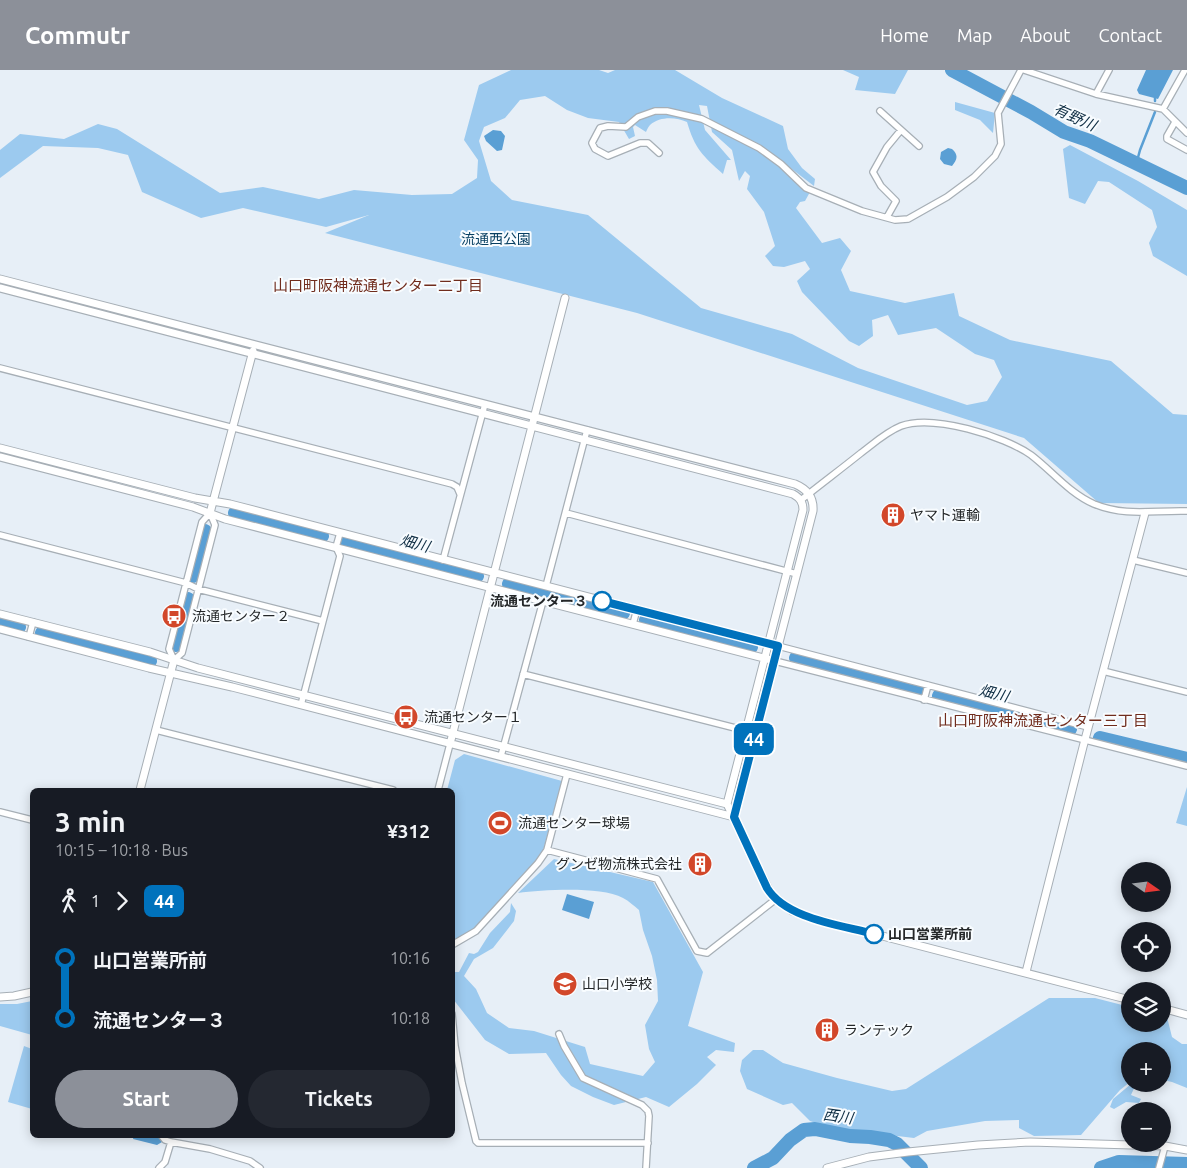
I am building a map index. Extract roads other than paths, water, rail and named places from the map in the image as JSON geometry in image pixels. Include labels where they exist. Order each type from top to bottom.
[{"type":"street","points":[[659,153],[648,144],[640,143],[608,156],[595,150],[592,143],[600,128],[608,126],[626,127],[638,117],[655,111],[667,111],[702,118],[759,148],[781,164],[806,188],[862,211],[895,220],[908,219],[947,197],[985,167],[995,156],[1001,144],[998,113],[1023,70],[1096,94],[1163,109],[1187,133]]},
{"type":"street","points":[[1096,94],[1109,70]]},
{"type":"street","points":[[1163,109],[1186,72]]},
{"type":"street","points":[[880,111],[918,146]]},
{"type":"street","points":[[1175,122],[1166,136],[1167,139],[1187,150]]},
{"type":"street","points":[[887,217],[896,202],[881,186],[873,172],[887,147],[901,130]]},
{"type":"street","points":[[0,279],[795,484],[809,494],[814,504],[813,511],[734,817]]},
{"type":"street","points":[[0,288],[794,494],[801,500],[803,510],[727,804],[767,888],[776,899],[792,911],[808,917],[1121,998]]},
{"type":"street","points":[[439,788],[565,298]]},
{"type":"street","points":[[174,660],[169,649],[202,522],[210,513],[214,501],[255,345]]},
{"type":"street","points":[[0,368],[452,484],[457,487],[460,494]]},
{"type":"street","points":[[443,560],[485,404]]},
{"type":"street","points":[[801,500],[892,430],[912,423],[932,422],[992,436],[1018,447],[1069,489],[1092,503],[1120,512],[1187,511]]},
{"type":"street","points":[[546,586],[587,430]]},
{"type":"street","points":[[0,448],[637,609],[1088,727]]},
{"type":"street","points":[[26,464],[29,456]]},
{"type":"street","points":[[0,457],[336,548],[1187,766]]},
{"type":"street","points":[[115,487],[117,478]]},
{"type":"street","points":[[142,788],[170,672],[174,660],[182,653],[215,525],[210,513]]},
{"type":"street","points":[[566,513],[797,574]]},
{"type":"street","points":[[1026,972],[1145,513]]},
{"type":"street","points":[[301,705],[340,556],[336,548],[340,533]]},
{"type":"street","points":[[0,535],[323,621]]},
{"type":"street","points":[[1133,560],[1187,573]]},
{"type":"street","points":[[501,756],[543,601]]},
{"type":"street","points":[[633,624],[637,609]]},
{"type":"street","points":[[0,614],[453,734],[727,804]]},
{"type":"street","points":[[29,637],[33,622]]},
{"type":"street","points":[[0,629],[734,817]]},
{"type":"street","points":[[1103,671],[1187,692]]},
{"type":"street","points":[[523,674],[755,733]]},
{"type":"street","points":[[924,700],[928,685]]},
{"type":"street","points":[[156,730],[385,788]]},
{"type":"street","points":[[455,943],[476,931],[538,863],[547,850],[567,774]]},
{"type":"street","points":[[0,812],[30,820]]},
{"type":"street","points":[[547,850],[657,879],[697,951],[702,953],[707,953],[776,899]]},
{"type":"street","points":[[0,997],[30,992]]},
{"type":"street","points":[[1171,1011],[1187,1015]]},
{"type":"street","points":[[559,1034],[583,1078],[642,1105],[648,1111],[646,1168]]},
{"type":"street","points":[[455,1038],[462,1083],[478,1143],[648,1143]]},
{"type":"street","points":[[163,1138],[171,1142],[210,1149],[250,1161],[260,1168]]},
{"type":"street","points":[[160,1168],[165,1162],[171,1142]]},
{"type":"street","points":[[827,1168],[869,1157],[898,1153],[1030,1142],[1121,1145]]},
{"type":"street","points":[[1171,1147],[1187,1150]]},
{"type":"street","points":[[1159,1168],[1163,1152]]},
{"type":"waterway","name":"有野川","points":[[952,70],[1031,112],[1064,132],[1090,141],[1187,188]]},
{"type":"waterway","points":[[1136,165],[1155,112]]},
{"type":"waterway","name":"畑川","points":[[235,513],[322,536]]},
{"type":"waterway","name":"畑川","points":[[193,576],[205,531]]},
{"type":"waterway","name":"畑川","points":[[345,542],[477,576]]},
{"type":"waterway","name":"畑川","points":[[509,584],[623,613]]},
{"type":"waterway","name":"畑川","points":[[176,645],[188,599]]},
{"type":"waterway","name":"畑川","points":[[646,620],[751,647]]},
{"type":"waterway","name":"畑川","points":[[0,622],[19,627]]},
{"type":"waterway","name":"畑川","points":[[42,633],[150,661]]},
{"type":"waterway","name":"畑川","points":[[796,658],[917,690]]},
{"type":"waterway","name":"畑川","points":[[939,696],[1070,729]]},
{"type":"waterway","name":"畑川","points":[[1100,738],[1187,759]]},
{"type":"waterway","name":"西川","points":[[754,1168],[773,1158],[790,1140],[804,1130],[815,1129],[850,1136],[889,1140],[897,1144],[921,1168]]},
{"type":"waterway","name":"西川","points":[[1101,1168],[1119,1162],[1187,1164]]},
{"type":"place","name":"ヤマト運輸","points":[[893,515]]},
{"type":"place","name":"流通センター３","points":[[602,601]]},
{"type":"place","name":"流通センター２","points":[[174,616]]},
{"type":"place","name":"流通センター１","points":[[406,717]]},
{"type":"place","name":"流通センター球場","points":[[500,823]]},
{"type":"place","name":"グンゼ物流株式会社","points":[[700,864]]},
{"type":"place","name":"山口営業所前","points":[[874,934]]},
{"type":"place","name":"山口小学校","points":[[565,984]]},
{"type":"place","name":"ランテック","points":[[827,1030]]},
{"type":"district","name":"山口町阪神流通センター二丁目","points":[[378,285]]},
{"type":"district","name":"山口町阪神流通センター三丁目","points":[[1043,720]]},
{"type":"park label","name":"流通西公園","points":[[496,239]]}]
